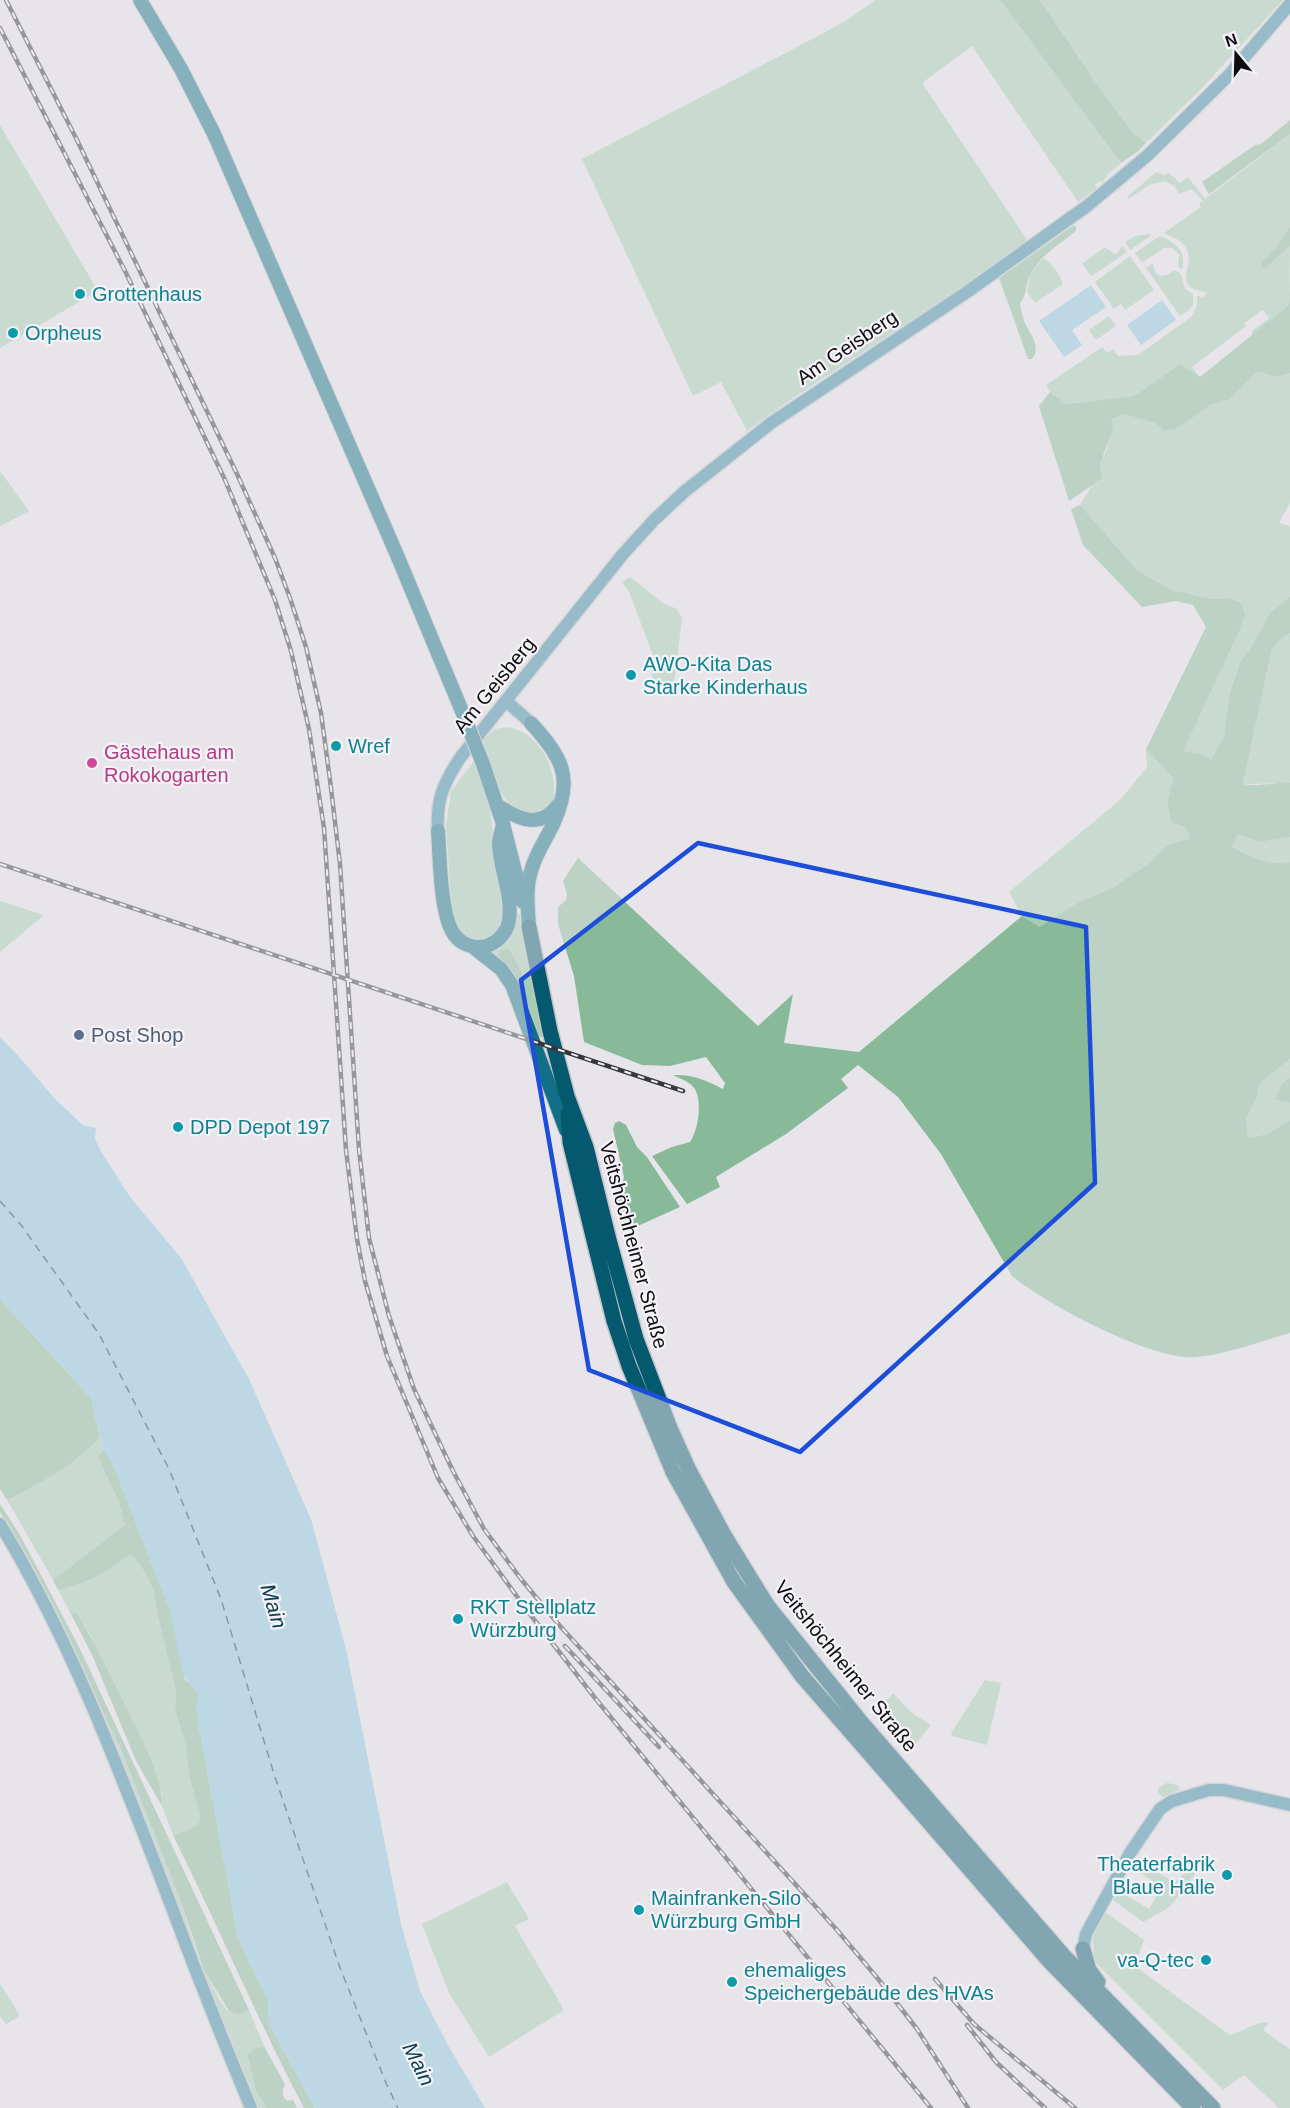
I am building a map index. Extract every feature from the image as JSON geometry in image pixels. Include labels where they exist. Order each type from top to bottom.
[{"type":"highway","name":"Veitshöchheimer Straße","points":[[529,927],[550,1031],[567,1096],[586,1147],[623,1293],[656,1395],[688,1470],[767,1605],[861,1722],[1193,2108]]},
{"type":"highway","name":"Veitshöchheimer Straße","points":[[567,1096],[570,1143],[614,1321],[633,1375],[673,1472],[734,1582],[802,1676],[1050,1962],[1090,2003],[1135,2029],[1213,2108]]},
{"type":"highway","points":[[1083,1949],[1089,1970],[1095,1980],[1116,2001],[1113,2017]]},
{"type":"main road","points":[[140,0],[181,69],[205,116],[420,609],[483,764],[503,824],[529,927]]},
{"type":"main road","points":[[529,927],[528,899],[531,870],[538,851],[555,821],[565,786],[564,771],[549,744],[531,723]]},
{"type":"main road","points":[[497,805],[513,816],[523,820],[534,820],[552,813],[561,801]]},
{"type":"main road","points":[[472,947],[485,947],[496,942],[505,931],[509,921],[509,902],[500,843],[503,824]]},
{"type":"main road","points":[[438,831],[447,918],[452,932],[462,943],[472,947],[501,969],[512,986],[570,1143]]},
{"type":"street","name":"Am Geisberg","points":[[438,831],[439,798],[443,785],[460,758],[623,555],[654,520],[684,492],[771,423],[967,292],[1087,206],[1148,155],[1213,90],[1290,4]]},
{"type":"street","points":[[506,701],[531,723]]},
{"type":"street","points":[[0,1524],[79,1677],[121,1773],[251,2108]]},
{"type":"street","points":[[1083,1949],[1086,1934],[1130,1853],[1160,1809],[1172,1802],[1209,1790],[1224,1790],[1290,1805]]},
{"type":"highlighted area","points":[[698,843],[1086,927],[1095,1183],[800,1452],[589,1370],[521,980]]},
{"type":"green space","points":[[875,0],[1000,0],[1121,163],[1108,174],[1102,183],[1100,181],[1095,185],[1097,188],[1078,202],[972,46],[922,83],[1028,241],[1008,257],[790,400],[747,431],[721,382],[693,396],[582,159],[820,35]]},
{"type":"green space","points":[[1000,0],[1040,0],[1133,133],[1146,143],[1137,152],[1121,163]]},
{"type":"green space","points":[[1040,0],[1283,0],[1203,87],[1146,143],[1133,133]]},
{"type":"green space","points":[[1290,120],[1290,134],[1209,194],[1202,182],[1255,145],[1261,144]]},
{"type":"green space","points":[[0,125],[98,291],[0,348]]},
{"type":"green space","points":[[1290,134],[1290,227],[1276,248],[1262,261],[1266,268],[1290,246],[1289,305],[1254,335],[1251,332],[1269,318],[1263,310],[1244,323],[1246,326],[1192,367],[1200,378],[1180,364],[1134,396],[1067,404],[1050,392],[1046,385],[1102,347],[1107,353],[1113,349],[1118,356],[1138,355],[1191,317],[1197,306],[1197,296],[1204,297],[1206,292],[1189,285],[1186,280],[1188,253],[1180,241],[1164,233],[1201,207],[1199,203],[1203,201],[1192,189],[1179,194],[1174,186],[1165,181],[1149,185],[1128,199],[1127,197],[1156,172],[1164,175],[1169,173],[1180,183],[1188,177],[1205,199]]},
{"type":"green space","points":[[1074,225],[1076,231],[1035,267],[1020,303],[1036,350],[1032,359],[1028,359],[999,278]]},
{"type":"green space","points":[[1290,227],[1290,246],[1266,268],[1263,268],[1262,261],[1276,248]]},
{"type":"green space","points":[[1152,235],[1130,250],[1125,242],[1136,236]]},
{"type":"green space","points":[[1160,236],[1170,241],[1181,252],[1182,269],[1178,267],[1179,254],[1172,248],[1164,248],[1142,263],[1135,253]]},
{"type":"green space","points":[[1122,246],[1127,252],[1091,276],[1082,264],[1105,247],[1116,255]]},
{"type":"green space","points":[[1130,256],[1154,290],[1125,310],[1121,304],[1114,309],[1095,282]]},
{"type":"green space","points":[[1043,258],[1050,262],[1063,284],[1035,303],[1027,292],[1030,274]]},
{"type":"green space","points":[[1153,263],[1155,272],[1160,276],[1175,270],[1181,274],[1185,289],[1193,294],[1193,305],[1186,313],[1180,316],[1146,268]]},
{"type":"green space","points":[[1290,274],[1290,373],[1278,377],[1257,372],[1229,400],[1210,405],[1175,429],[1164,431],[1155,423],[1124,414],[1111,419],[1113,427],[1100,465],[1103,478],[1069,501],[1039,406],[1050,392],[1067,404],[1134,396],[1180,364],[1200,377],[1289,305]]},
{"type":"green space","points":[[1109,316],[1116,326],[1096,340],[1089,330]]},
{"type":"green space","points":[[1257,372],[1278,377],[1290,373],[1290,503],[1279,523],[1290,526],[1290,596],[1270,613],[1240,662],[1229,695],[1224,736],[1211,759],[1201,754],[1182,751],[1245,615],[1227,598],[1212,599],[1172,590],[1138,571],[1080,505],[1091,487],[1103,478],[1100,465],[1107,448],[1111,419],[1124,413],[1155,423],[1164,431],[1175,429],[1210,405],[1229,400]]},
{"type":"green space","points":[[0,471],[29,511],[0,526]]},
{"type":"green space","points":[[1080,505],[1138,571],[1172,590],[1212,599],[1227,598],[1240,602],[1245,615],[1240,629],[1183,751],[1201,754],[1211,759],[1224,736],[1229,695],[1240,662],[1270,613],[1290,596],[1290,633],[1272,649],[1243,784],[1290,783],[1290,837],[1260,842],[1238,834],[1232,846],[1260,860],[1277,863],[1290,862],[1290,1059],[1260,1083],[1257,1098],[1246,1119],[1248,1138],[1267,1134],[1290,1120],[1290,1333],[1207,1356],[1177,1356],[1127,1341],[1049,1301],[1012,1276],[941,1154],[898,1097],[858,1065],[841,1079],[848,1088],[786,1134],[716,1177],[720,1187],[687,1204],[652,1156],[690,1142],[697,1124],[699,1103],[696,1091],[689,1083],[673,1075],[699,1078],[723,1089],[725,1083],[706,1057],[670,1066],[642,1065],[584,1042],[574,976],[558,924],[558,907],[566,900],[567,894],[563,881],[578,858],[758,1026],[793,994],[784,1043],[859,1052],[1022,916],[1040,927],[1077,903],[1114,887],[1149,863],[1167,845],[1188,839],[1189,833],[1183,826],[1172,823],[1167,804],[1173,778],[1146,749],[1206,627],[1193,605],[1176,601],[1142,607],[1083,545],[1071,509]]},
{"type":"green space","points":[[630,577],[663,603],[677,609],[682,618],[673,693],[662,691],[652,680],[654,658],[629,592],[622,582]]},
{"type":"green space","points":[[1290,633],[1290,783],[1243,784],[1272,649]]},
{"type":"green space","points":[[508,727],[527,735],[542,750],[547,759],[551,769],[554,793],[553,803],[548,810],[523,813],[513,808],[499,788],[483,740],[495,729]]},
{"type":"green space","points":[[1146,749],[1173,778],[1167,804],[1172,823],[1183,826],[1189,833],[1188,839],[1167,845],[1149,863],[1114,887],[1077,903],[1040,928],[1022,916],[1009,892],[1120,800],[1147,767]]},
{"type":"green space","points":[[474,761],[491,815],[496,857],[505,898],[504,921],[494,937],[478,942],[461,934],[452,918],[446,826],[451,791]]},
{"type":"green space","points":[[1238,834],[1260,842],[1290,837],[1290,862],[1268,862],[1244,853],[1232,846]]},
{"type":"green space","points":[[0,901],[44,915],[0,952]]},
{"type":"green space","points":[[514,913],[520,914],[548,1039],[535,1035],[488,952]]},
{"type":"green space","points":[[509,949],[522,973],[518,979],[500,958],[501,950]]},
{"type":"green space","points":[[1290,1059],[1290,1077],[1282,1084],[1275,1100],[1290,1103],[1290,1120],[1267,1134],[1248,1138],[1246,1119],[1257,1098],[1260,1083]]},
{"type":"green space","points":[[1290,1077],[1290,1103],[1275,1100],[1282,1084]]},
{"type":"green space","points":[[619,1121],[626,1125],[637,1147],[647,1157],[680,1207],[622,1233],[617,1211],[624,1177],[613,1129],[615,1123]]},
{"type":"green space","points":[[0,1299],[91,1398],[100,1437],[68,1465],[7,1500],[0,1489]]},
{"type":"green space","points":[[100,1437],[103,1449],[98,1457],[119,1503],[125,1525],[53,1580],[7,1500],[68,1465]]},
{"type":"green space","points":[[103,1449],[112,1462],[170,1610],[185,1680],[193,1685],[199,1695],[196,1708],[199,1727],[238,1937],[268,1999],[269,2024],[315,2108],[304,2108],[173,1835],[198,1826],[200,1815],[189,1776],[186,1747],[175,1710],[176,1692],[153,1589],[132,1555],[96,1577],[79,1584],[58,1590],[53,1580],[125,1525],[119,1503],[98,1457]]},
{"type":"green space","points":[[0,1504],[20,1535],[80,1649],[249,2010],[237,2015],[229,2011],[205,1972],[181,1902],[121,1750],[61,1621],[24,1551],[0,1512]]},
{"type":"green space","points":[[0,1512],[49,1598],[107,1718],[214,1990],[228,2011],[237,2015],[249,2010],[264,2046],[256,2048],[247,2056],[256,2091],[267,2108],[256,2108],[106,1724],[76,1656]]},
{"type":"green space","points":[[132,1555],[142,1568],[153,1589],[176,1692],[175,1710],[186,1747],[189,1776],[200,1815],[198,1826],[173,1835],[162,1806],[162,1794],[90,1634],[77,1613],[70,1612],[58,1590],[96,1577]]},
{"type":"green space","points":[[70,1612],[77,1613],[83,1623],[140,1735],[158,1779],[162,1806],[136,1761],[93,1657]]},
{"type":"green space","points":[[985,1680],[1001,1683],[987,1745],[952,1736],[951,1733]]},
{"type":"green space","points":[[893,1693],[912,1713],[931,1725],[910,1751],[877,1710]]},
{"type":"green space","points":[[1167,1783],[1178,1785],[1180,1789],[1162,1797],[1158,1788]]},
{"type":"green space","points":[[1137,1862],[1175,1882],[1188,1870],[1196,1873],[1170,1907],[1143,1922],[1113,1900],[1119,1891],[1149,1909],[1162,1887],[1133,1868]]},
{"type":"green space","points":[[507,1882],[529,1919],[515,1926],[564,2010],[489,2057],[449,1993],[422,1924]]},
{"type":"green space","points":[[1105,1912],[1144,1940],[1136,1961],[1140,1970],[1230,2035],[1262,2023],[1268,2024],[1263,2030],[1290,2049],[1290,2108],[1279,2108],[1244,2075],[1223,2090],[1094,1961],[1093,1937]]},
{"type":"green space","points":[[0,1984],[19,2014],[6,2024],[0,2016]]},
{"type":"green space","points":[[264,2046],[285,2084],[284,2097],[287,2101],[293,2100],[297,2108],[267,2108],[256,2091],[247,2055],[256,2048]]},
{"type":"water","points":[[1091,285],[1106,307],[1072,330],[1082,345],[1064,357],[1039,321]]},
{"type":"water","points":[[1162,300],[1176,320],[1141,345],[1127,325]]},
{"type":"water","name":"Main","points":[[0,1037],[54,1098],[83,1125],[96,1128],[95,1139],[102,1153],[130,1197],[181,1258],[249,1379],[311,1519],[346,1649],[401,1924],[420,1991],[485,2108],[315,2108],[269,2024],[268,1999],[238,1937],[199,1727],[196,1708],[199,1695],[182,1671],[170,1610],[112,1462],[103,1449],[91,1398],[0,1299]]},
{"type":"ferry route","points":[[0,1201],[21,1225],[99,1334],[169,1469],[221,1599],[274,1774],[339,1965],[398,2108]]},
{"type":"railway","points":[[6,0],[77,140],[237,474],[275,558],[306,647],[321,713],[340,864],[359,1149],[369,1238],[389,1316],[414,1389],[484,1529],[521,1579],[560,1626],[837,1930],[917,2029],[968,2108]]},
{"type":"railway","points":[[0,28],[125,271],[225,480],[275,600],[291,651],[309,729],[324,828],[346,1150],[357,1239],[365,1281],[387,1356],[438,1478],[473,1536],[595,1698],[931,2108]]},
{"type":"railway","points":[[0,864],[683,1091]]},
{"type":"railway","points":[[565,1646],[659,1747]]},
{"type":"railway","points":[[935,1979],[974,2024],[1075,2108]]},
{"type":"railway","points":[[967,2025],[996,2062],[1045,2108]]},
{"type":"place","name":"Grottenhaus","points":[[80,294]]},
{"type":"place","name":"Orpheus","points":[[13,333]]},
{"type":"place","name":"AWO-Kita Das Starke Kinderhaus","points":[[631,675]]},
{"type":"place","name":"Wref","points":[[336,746]]},
{"type":"place","name":"Gästehaus am Rokokogarten","points":[[92,763]]},
{"type":"place","name":"Post Shop","points":[[79,1035]]},
{"type":"place","name":"DPD Depot 197","points":[[178,1127]]},
{"type":"place","name":"RKT Stellplatz Würzburg","points":[[458,1619]]},
{"type":"place","name":"Theaterfabrik Blaue Halle","points":[[1227,1875]]},
{"type":"place","name":"Mainfranken-Silo Würzburg GmbH","points":[[639,1910]]},
{"type":"place","name":"va-Q-tec","points":[[1206,1960]]},
{"type":"place","name":"ehemaliges Speichergebäude des HVAs","points":[[732,1982]]}]
